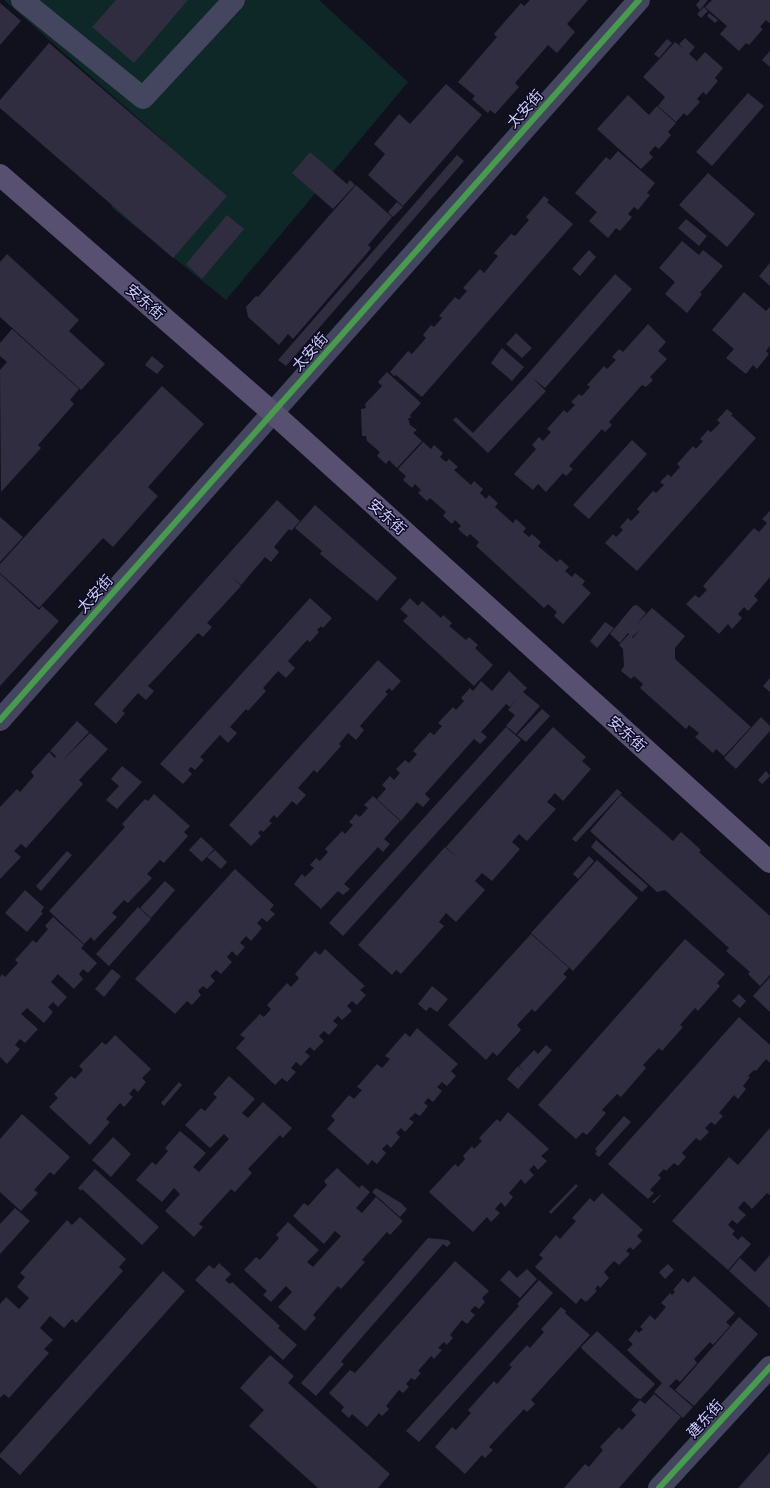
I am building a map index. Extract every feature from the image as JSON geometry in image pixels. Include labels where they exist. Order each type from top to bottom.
[{"type":"main road","name":"安东街","points":[[0,175],[273,413],[770,862]]},
{"type":"street","points":[[22,0],[143,98],[234,0]]},
{"type":"street","name":"太安街","points":[[0,720],[639,0]]},
{"type":"street","name":"建东街","points":[[659,1488],[770,1367]]},
{"type":"green space","points":[[4,0],[319,0],[408,82],[226,300],[111,207],[165,142]]},
{"type":"building","points":[[116,0],[188,0],[134,63],[92,27]]},
{"type":"building","points":[[530,0],[588,0],[567,24],[575,32],[557,53],[548,45],[515,83],[519,87],[495,114],[490,110],[488,113],[472,99],[475,96],[458,82],[497,37],[494,34],[521,3],[524,6]]},
{"type":"building","points":[[700,0],[708,0],[700,10],[696,5]]},
{"type":"building","points":[[712,0],[770,0],[770,22],[769,23],[766,20],[760,27],[763,29],[749,45],[746,43],[739,51],[720,34],[727,26],[705,7]]},
{"type":"building","points":[[0,3],[21,21],[0,45]]},
{"type":"building","points":[[704,7],[708,11],[701,18],[697,14]]},
{"type":"building","points":[[709,13],[718,20],[715,23],[707,16]]},
{"type":"building","points":[[685,38],[695,47],[689,54],[697,61],[705,52],[723,68],[715,78],[718,81],[706,95],[703,92],[697,99],[700,102],[687,116],[684,113],[676,122],[658,106],[665,97],[643,77],[675,42],[684,49],[679,44]]},
{"type":"building","points":[[667,39],[672,43],[659,58],[654,54]]},
{"type":"building","points":[[49,43],[227,196],[173,258],[0,108],[0,100]]},
{"type":"building","points":[[770,51],[770,67],[762,60]]},
{"type":"building","points":[[446,84],[482,115],[403,206],[368,175],[385,154],[374,144],[399,114],[410,124]]},
{"type":"building","points":[[748,93],[764,106],[712,166],[696,152]]},
{"type":"building","points":[[628,95],[649,115],[657,106],[676,123],[668,132],[671,135],[659,149],[655,146],[649,153],[653,157],[641,169],[597,129]]},
{"type":"building","points":[[618,151],[655,183],[647,193],[650,195],[638,210],[634,207],[628,214],[632,217],[620,231],[616,228],[608,238],[589,221],[597,212],[575,193],[606,157],[610,160]]},
{"type":"building","points":[[310,152],[347,184],[350,180],[355,185],[333,209],[292,173]]},
{"type":"building","points":[[457,155],[464,161],[286,366],[278,360]]},
{"type":"building","points":[[708,173],[755,214],[727,247],[679,205]]},
{"type":"building","points":[[356,185],[392,217],[368,245],[371,248],[368,252],[293,339],[288,334],[279,345],[248,317],[246,307],[256,296],[258,297]]},
{"type":"building","points":[[544,196],[549,200],[547,202],[573,224],[422,397],[396,375],[394,376],[390,372],[408,351],[412,354],[426,338],[423,335],[431,325],[434,327],[442,318],[439,316],[455,297],[459,300],[467,291],[463,288],[480,269],[484,273],[498,256],[494,253],[511,234],[515,236],[529,220],[526,217]]},
{"type":"building","points":[[397,202],[403,207],[393,217],[388,212]]},
{"type":"building","points":[[227,215],[244,229],[202,279],[186,264]]},
{"type":"building","points":[[686,219],[707,236],[699,246],[678,228]]},
{"type":"building","points":[[682,241],[699,255],[703,250],[723,266],[700,293],[702,294],[687,313],[665,294],[675,282],[659,268]]},
{"type":"building","points":[[589,250],[596,257],[580,276],[572,269]]},
{"type":"building","points":[[7,254],[79,320],[69,331],[105,364],[81,390],[0,317],[0,262]]},
{"type":"building","points":[[770,263],[770,286],[759,276]]},
{"type":"building","points":[[615,274],[632,289],[545,388],[531,377],[546,391],[488,453],[453,420],[456,417],[473,433],[528,374]]},
{"type":"building","points":[[744,292],[766,311],[770,307],[770,346],[766,351],[769,354],[757,369],[753,365],[746,374],[726,358],[734,349],[712,330]]},
{"type":"building","points":[[648,324],[666,342],[658,351],[667,359],[650,377],[653,380],[646,387],[642,385],[609,422],[612,425],[605,432],[602,429],[569,466],[573,469],[566,476],[563,473],[546,492],[538,484],[533,490],[514,474],[536,449],[532,445],[539,437],[543,441],[551,432],[547,429],[564,410],[567,413],[575,405],[571,402],[579,394],[582,396],[590,387],[587,385],[604,366],[607,369],[616,360],[612,357],[619,349],[623,352]]},
{"type":"building","points":[[12,329],[79,389],[70,400],[74,404],[38,445],[41,448],[1,492],[0,370],[7,362],[0,356],[0,343]]},
{"type":"building","points":[[516,333],[532,348],[522,358],[506,344]]},
{"type":"building","points":[[502,348],[524,367],[512,381],[491,363]]},
{"type":"building","points":[[152,356],[164,366],[157,374],[145,365]]},
{"type":"building","points":[[387,372],[421,403],[410,415],[411,418],[408,418],[410,425],[417,430],[413,433],[422,441],[397,468],[389,460],[386,464],[377,456],[380,452],[367,441],[366,436],[362,436],[361,409],[366,408],[365,404],[382,386],[378,382]]},
{"type":"building","points":[[162,386],[204,424],[148,487],[158,496],[113,547],[103,538],[39,608],[0,573],[0,564]]},
{"type":"building","points":[[727,409],[733,414],[731,415],[756,438],[637,571],[605,543],[613,534],[616,537],[623,530],[620,527],[628,518],[631,521],[640,512],[637,509],[653,491],[656,493],[664,485],[660,482],[668,474],[671,477],[680,467],[677,464],[693,446],[696,449],[703,441],[700,439],[708,430],[711,432],[720,423],[717,420]]},
{"type":"building","points":[[632,440],[647,454],[589,519],[573,505]]},
{"type":"building","points":[[423,442],[431,449],[434,445],[443,453],[440,457],[446,462],[449,459],[458,467],[454,470],[471,485],[474,481],[483,489],[480,493],[486,499],[489,495],[498,503],[495,507],[513,523],[516,519],[526,528],[523,532],[529,537],[532,534],[541,542],[538,546],[557,562],[560,559],[569,567],[565,571],[572,577],[575,573],[585,581],[582,585],[591,593],[563,624],[554,616],[557,612],[548,604],[544,608],[476,546],[479,542],[470,534],[467,537],[458,529],[461,526],[455,520],[452,524],[443,516],[446,512],[430,498],[427,501],[418,493],[421,490],[415,484],[412,488],[403,480],[406,476],[398,469]]},
{"type":"building","points":[[277,500],[300,521],[291,531],[289,529],[274,547],[279,552],[271,562],[265,557],[241,585],[232,577],[241,586],[207,623],[212,627],[203,637],[198,633],[148,686],[154,691],[146,700],[138,693],[122,711],[125,713],[116,724],[94,704]]},
{"type":"building","points":[[315,505],[397,578],[377,601],[320,554],[322,551],[295,528]]},
{"type":"building","points":[[770,511],[770,577],[754,596],[758,600],[748,611],[744,607],[738,614],[742,618],[732,629],[728,624],[719,634],[686,604],[695,595],[699,598],[707,590],[703,586],[754,528],[759,532],[767,523],[762,519]]},
{"type":"building","points":[[0,517],[23,537],[0,562]]},
{"type":"building","points":[[0,574],[39,610],[42,606],[59,621],[0,686]]},
{"type":"building","points":[[310,598],[332,618],[323,628],[321,626],[317,630],[319,632],[310,642],[307,640],[288,661],[295,668],[286,678],[278,671],[263,688],[266,691],[248,711],[246,709],[230,727],[237,733],[228,743],[220,735],[200,757],[204,760],[195,770],[191,767],[188,770],[192,774],[183,784],[160,764]]},
{"type":"building","points":[[410,598],[418,606],[422,601],[441,618],[443,615],[452,623],[449,626],[466,640],[469,637],[478,645],[475,648],[493,665],[474,686],[403,621],[408,616],[400,609]]},
{"type":"building","points":[[637,605],[646,613],[636,625],[652,608],[685,636],[675,648],[675,659],[751,727],[724,756],[716,749],[713,753],[695,737],[699,733],[689,725],[686,729],[640,688],[643,684],[634,676],[631,679],[621,671],[624,666],[623,649],[619,645],[629,634],[628,633],[620,643],[610,634],[633,606]]},
{"type":"building","points":[[605,622],[614,628],[597,648],[590,641]]},
{"type":"building","points":[[378,660],[401,681],[392,691],[389,688],[385,692],[388,694],[360,726],[364,730],[356,740],[348,733],[339,744],[341,746],[317,773],[314,770],[298,788],[306,795],[297,805],[292,801],[277,818],[274,815],[269,821],[272,823],[263,832],[261,830],[258,833],[261,836],[251,846],[229,825]]},
{"type":"building","points":[[509,671],[527,688],[523,692],[540,706],[516,734],[506,726],[515,715],[508,710],[519,697],[510,707],[506,704],[481,732],[487,737],[480,744],[474,739],[425,794],[430,799],[423,807],[417,802],[401,821],[377,799],[386,789],[382,785],[390,776],[394,780],[400,773],[396,769],[405,760],[409,763],[417,754],[413,751],[430,732],[434,735],[442,726],[438,723],[453,707],[456,710],[464,701],[461,698],[470,688],[473,691],[481,681],[492,691]]},
{"type":"building","points":[[770,678],[770,692],[763,686]]},
{"type":"building","points":[[542,709],[550,716],[526,742],[517,735]]},
{"type":"building","points":[[761,717],[770,726],[770,731],[736,769],[724,758]]},
{"type":"building","points":[[77,721],[89,732],[60,763],[90,733],[108,749],[79,780],[83,784],[26,848],[21,844],[14,851],[21,857],[0,879],[0,807],[17,789],[20,792],[34,776],[31,772],[49,752],[55,758],[56,756],[50,751]]},
{"type":"building","points":[[506,727],[521,740],[343,936],[329,923]]},
{"type":"building","points":[[553,727],[586,757],[582,761],[591,769],[563,801],[555,793],[547,802],[556,809],[527,841],[519,834],[512,842],[520,849],[492,881],[482,873],[475,881],[485,890],[456,922],[446,913],[439,922],[444,926],[401,974],[396,970],[392,975],[358,945],[445,847],[458,858],[446,847]]},
{"type":"building","points":[[122,766],[142,782],[117,809],[106,800],[119,786],[111,779]]},
{"type":"building","points":[[766,771],[770,776],[762,784],[758,780]]},
{"type":"building","points":[[617,789],[622,793],[576,842],[572,839]]},
{"type":"building","points":[[154,794],[190,826],[184,832],[188,836],[164,863],[160,860],[147,874],[152,878],[128,903],[124,900],[112,913],[117,917],[94,941],[91,937],[84,944],[49,911],[125,827],[122,824],[145,799],[148,801]]},
{"type":"building","points":[[621,795],[673,841],[681,832],[701,850],[699,852],[770,916],[770,975],[760,986],[748,974],[750,972],[726,951],[729,948],[665,890],[657,892],[590,831]]},
{"type":"building","points":[[373,796],[400,821],[384,839],[390,844],[383,852],[378,847],[344,884],[350,889],[343,895],[338,891],[321,909],[294,884],[302,874],[305,877],[314,868],[310,865],[316,858],[320,861],[328,852],[325,849],[342,831],[345,834],[353,825],[349,822],[356,814],[360,817],[368,808],[364,805]]},
{"type":"building","points":[[201,837],[214,849],[202,862],[189,850]]},
{"type":"building","points":[[596,840],[648,886],[642,892],[591,847]]},
{"type":"building","points":[[215,850],[227,862],[221,869],[207,857]]},
{"type":"building","points":[[67,851],[72,855],[41,891],[36,886]]},
{"type":"building","points":[[589,856],[594,861],[578,879],[573,874]]},
{"type":"building","points":[[597,860],[638,898],[573,971],[531,933]]},
{"type":"building","points":[[235,869],[274,905],[270,910],[275,914],[267,922],[262,918],[257,923],[262,928],[251,941],[246,936],[240,943],[245,947],[237,956],[232,951],[227,957],[232,962],[221,974],[216,970],[210,976],[215,981],[207,989],[203,986],[198,991],[201,995],[192,1005],[187,1001],[175,1014],[135,979]]},
{"type":"building","points":[[165,881],[175,890],[151,918],[140,908]]},
{"type":"building","points":[[25,890],[44,907],[41,912],[43,913],[27,932],[5,913]]},
{"type":"building","points":[[138,907],[151,919],[109,966],[96,954]]},
{"type":"building","points":[[53,917],[84,945],[81,948],[97,963],[88,973],[83,969],[79,974],[83,979],[74,989],[58,974],[51,982],[67,997],[58,1007],[53,1002],[48,1007],[53,1012],[44,1023],[27,1008],[21,1014],[38,1029],[25,1043],[20,1039],[15,1045],[20,1049],[7,1064],[0,1057],[0,977],[2,974],[5,977],[18,963],[15,960],[33,940],[36,943],[48,929],[45,926]]},
{"type":"building","points":[[531,934],[569,968],[563,974],[567,977],[535,1012],[532,1009],[517,1025],[521,1030],[497,1056],[493,1052],[486,1060],[448,1025]]},
{"type":"building","points":[[685,939],[725,974],[717,983],[720,986],[698,1011],[695,1008],[680,1025],[683,1027],[662,1051],[659,1048],[643,1065],[646,1068],[621,1097],[617,1094],[602,1110],[606,1113],[587,1135],[583,1132],[576,1139],[538,1105]]},
{"type":"building","points":[[325,949],[365,986],[360,990],[366,995],[357,1005],[352,1001],[347,1006],[352,1011],[342,1020],[338,1016],[333,1021],[338,1025],[329,1035],[324,1031],[319,1036],[324,1041],[314,1051],[310,1047],[305,1052],[310,1056],[301,1066],[296,1062],[291,1068],[296,1072],[287,1082],[282,1078],[275,1085],[236,1048],[245,1038],[240,1035],[260,1014],[264,1017],[271,1009],[267,1005],[287,983],[291,987],[299,978],[295,974],[315,951],[320,955]]},
{"type":"building","points":[[112,969],[121,976],[104,997],[95,989]]},
{"type":"building","points":[[770,977],[770,1012],[753,996]]},
{"type":"building","points":[[432,986],[448,999],[437,1012],[430,1007],[426,1011],[418,1004]]},
{"type":"building","points":[[739,994],[746,1001],[740,1008],[732,1001]]},
{"type":"building","points":[[739,1017],[770,1045],[770,1063],[766,1059],[756,1071],[754,1070],[748,1076],[750,1077],[743,1086],[746,1089],[738,1099],[734,1095],[719,1113],[723,1116],[715,1125],[711,1122],[705,1128],[709,1132],[700,1141],[696,1138],[682,1153],[686,1157],[678,1166],[674,1163],[666,1171],[664,1169],[658,1175],[661,1178],[650,1190],[654,1193],[648,1199],[608,1164]]},
{"type":"building","points":[[417,1028],[458,1064],[451,1071],[456,1076],[447,1086],[442,1082],[437,1087],[442,1091],[433,1102],[428,1098],[424,1103],[428,1106],[420,1116],[415,1113],[409,1119],[414,1122],[405,1132],[401,1128],[396,1133],[400,1137],[391,1148],[387,1144],[382,1149],[386,1153],[377,1164],[372,1160],[368,1165],[327,1129],[335,1120],[331,1116],[349,1095],[354,1099],[362,1090],[357,1087],[377,1064],[382,1068],[390,1059],[385,1056],[405,1033],[410,1037]]},
{"type":"building","points":[[115,1035],[151,1069],[142,1078],[146,1082],[138,1092],[134,1088],[129,1094],[133,1097],[124,1107],[120,1103],[106,1119],[110,1122],[90,1145],[49,1107],[58,1098],[54,1094],[71,1076],[75,1079],[83,1070],[79,1066],[102,1042],[106,1045]]},
{"type":"building","points":[[546,1045],[552,1050],[518,1089],[507,1079],[518,1066],[524,1072],[519,1066],[534,1050],[538,1054]]},
{"type":"building","points":[[229,1076],[255,1099],[242,1113],[248,1118],[263,1102],[292,1128],[283,1138],[280,1135],[248,1169],[252,1173],[235,1192],[231,1189],[199,1224],[203,1227],[194,1237],[165,1211],[180,1194],[174,1188],[162,1202],[136,1180],[152,1162],[156,1165],[168,1151],[165,1148],[180,1131],[206,1153],[193,1167],[199,1172],[229,1139],[224,1134],[210,1148],[185,1125],[201,1108],[205,1111],[217,1097],[213,1094]]},
{"type":"building","points":[[179,1082],[182,1085],[164,1106],[161,1103]]},
{"type":"building","points":[[508,1112],[549,1149],[541,1156],[547,1161],[538,1170],[534,1165],[529,1170],[534,1175],[525,1184],[521,1179],[509,1193],[513,1197],[505,1207],[501,1202],[495,1209],[500,1213],[491,1222],[487,1217],[473,1232],[429,1192],[455,1164],[458,1167],[465,1159],[463,1156],[472,1146],[474,1149],[482,1141],[479,1138],[497,1119],[500,1122]]},
{"type":"building","points":[[22,1114],[70,1157],[54,1175],[50,1172],[34,1190],[38,1193],[21,1211],[0,1192],[0,1139]]},
{"type":"building","points":[[624,1116],[631,1122],[599,1157],[595,1154],[597,1151],[595,1149]]},
{"type":"building","points":[[770,1128],[770,1195],[767,1193],[752,1209],[744,1201],[738,1208],[746,1215],[737,1224],[732,1220],[728,1225],[735,1231],[732,1234],[738,1240],[742,1236],[751,1244],[728,1270],[672,1221],[729,1157],[738,1165]]},
{"type":"building","points":[[113,1137],[131,1154],[111,1177],[92,1160]]},
{"type":"building","points":[[337,1168],[359,1188],[362,1185],[370,1192],[356,1208],[362,1213],[376,1197],[403,1221],[390,1235],[387,1232],[362,1260],[365,1262],[341,1289],[338,1286],[313,1315],[316,1318],[305,1331],[278,1307],[292,1292],[286,1286],[271,1302],[263,1295],[267,1291],[244,1270],[256,1257],[260,1260],[279,1238],[276,1235],[288,1222],[319,1250],[307,1262],[313,1267],[341,1236],[335,1231],[324,1244],[293,1216],[304,1203],[308,1206],[327,1185],[324,1181]]},
{"type":"building","points":[[95,1169],[159,1227],[142,1245],[82,1189],[81,1191],[78,1188]]},
{"type":"building","points":[[576,1184],[578,1186],[551,1214],[549,1212]]},
{"type":"building","points":[[376,1188],[401,1203],[407,1209],[400,1217],[372,1192]]},
{"type":"building","points":[[602,1193],[643,1230],[637,1236],[642,1241],[633,1250],[630,1247],[626,1251],[630,1254],[619,1265],[614,1261],[604,1272],[609,1278],[600,1288],[598,1285],[595,1289],[597,1291],[586,1302],[581,1298],[576,1304],[535,1267],[543,1258],[539,1255],[556,1235],[560,1239],[576,1221],[572,1218],[590,1198],[594,1202]]},
{"type":"building","points":[[660,1195],[654,1203],[652,1202]]},
{"type":"building","points":[[15,1208],[30,1221],[0,1254],[0,1224]]},
{"type":"building","points":[[80,1217],[126,1259],[119,1267],[123,1271],[76,1323],[72,1319],[64,1328],[50,1316],[40,1328],[53,1340],[44,1349],[49,1353],[9,1398],[4,1394],[0,1398],[0,1304],[6,1297],[19,1309],[29,1298],[17,1287],[25,1277],[20,1273],[67,1220],[72,1225]]},
{"type":"building","points":[[428,1238],[448,1240],[451,1243],[447,1247],[443,1244],[344,1358],[341,1362],[344,1364],[316,1396],[301,1383]]},
{"type":"building","points":[[770,1255],[770,1308],[729,1271],[740,1258],[755,1272]]},
{"type":"building","points":[[455,1261],[489,1291],[482,1298],[485,1302],[479,1309],[475,1306],[470,1311],[475,1315],[467,1324],[462,1320],[450,1335],[453,1338],[447,1345],[444,1342],[438,1348],[442,1350],[434,1359],[431,1356],[418,1371],[421,1373],[415,1380],[411,1378],[406,1384],[409,1387],[403,1393],[399,1390],[386,1406],[389,1409],[382,1416],[379,1413],[367,1427],[352,1414],[349,1418],[341,1411],[344,1407],[329,1393],[350,1370],[355,1373]]},
{"type":"building","points":[[219,1263],[231,1274],[225,1280],[230,1284],[232,1282],[280,1326],[278,1328],[297,1345],[283,1360],[195,1280],[209,1265],[214,1269]]},
{"type":"building","points":[[668,1264],[674,1270],[665,1279],[659,1272]]},
{"type":"building","points":[[527,1269],[537,1279],[520,1298],[500,1280],[509,1270],[517,1278]]},
{"type":"building","points":[[163,1271],[185,1291],[20,1475],[0,1457],[0,1454]]},
{"type":"building","points":[[694,1276],[735,1313],[726,1322],[730,1326],[713,1345],[710,1342],[694,1359],[697,1363],[680,1382],[676,1379],[668,1388],[670,1387],[693,1407],[683,1418],[654,1392],[662,1383],[627,1350],[633,1344],[628,1340],[636,1330],[639,1333],[643,1329],[640,1327],[650,1315],[655,1320],[666,1307],[661,1303],[670,1293],[672,1295],[675,1292],[673,1290],[683,1278],[688,1283]]},
{"type":"building","points":[[539,1280],[553,1293],[419,1442],[406,1431],[519,1306],[517,1304]]},
{"type":"building","points":[[561,1307],[566,1311],[565,1313],[590,1335],[531,1400],[535,1404],[527,1412],[524,1409],[489,1447],[493,1450],[485,1458],[482,1455],[465,1474],[435,1447],[452,1427],[456,1430],[471,1413],[468,1410],[494,1381],[497,1384],[512,1367],[509,1365],[527,1345],[530,1348],[544,1332],[541,1329]]},
{"type":"building","points":[[739,1317],[758,1334],[694,1406],[675,1390]]},
{"type":"building","points":[[597,1331],[655,1384],[641,1399],[636,1398],[581,1347]]},
{"type":"building","points":[[270,1355],[294,1376],[288,1383],[390,1474],[378,1488],[318,1488],[249,1426],[264,1410],[240,1388]]},
{"type":"building","points":[[654,1394],[681,1417],[619,1488],[564,1488],[585,1464],[589,1467],[603,1450],[600,1447],[619,1427],[622,1430],[636,1415],[631,1410],[640,1400],[645,1404]]},
{"type":"building","points":[[770,1452],[770,1488],[738,1488]]},
{"type":"cycle path","points":[[0,720],[639,0]]},
{"type":"cycle path","points":[[659,1488],[770,1367]]}]
